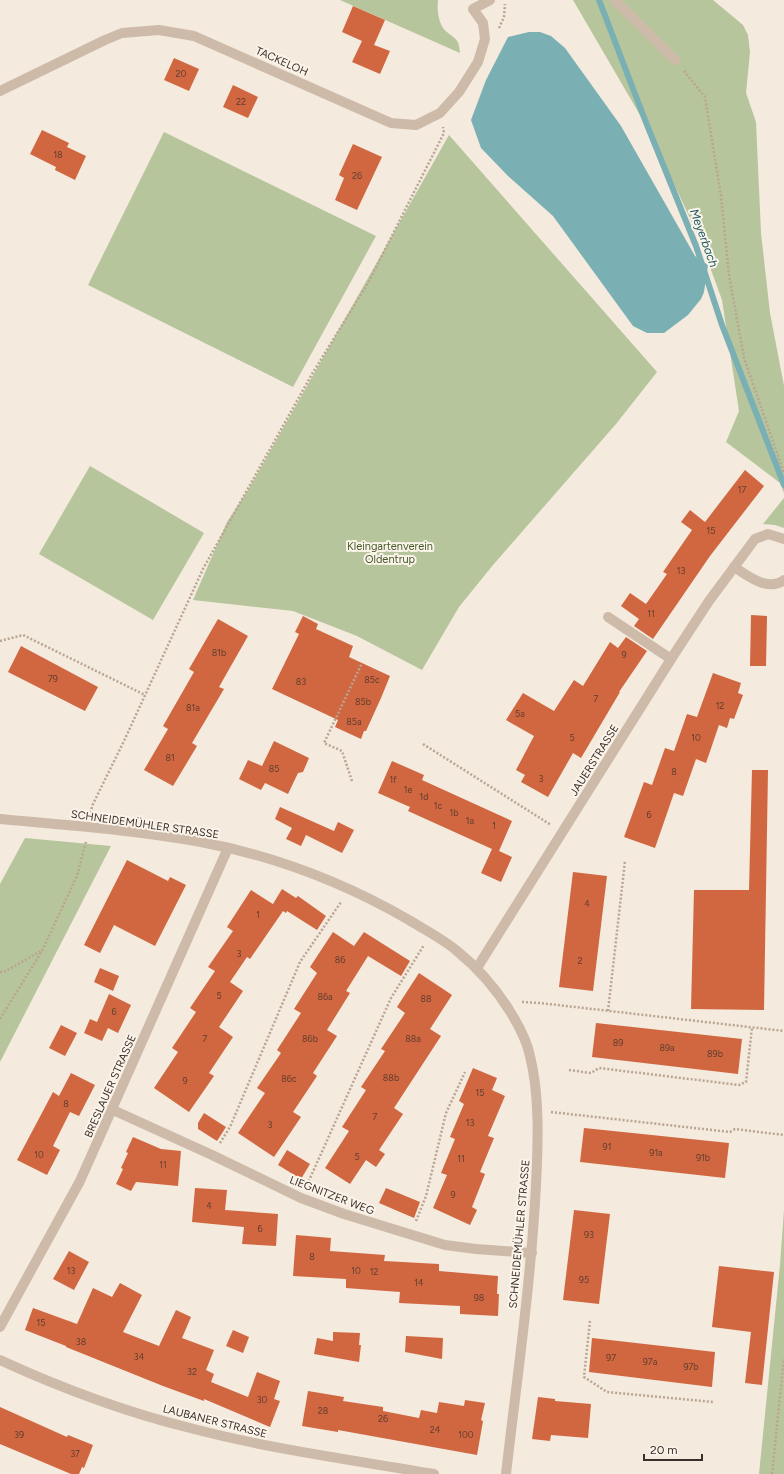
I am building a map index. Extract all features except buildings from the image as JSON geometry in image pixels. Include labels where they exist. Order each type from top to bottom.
[{"type":"street","name":"TACKELOH","points":[[0,91],[122,33],[159,30],[194,36],[391,123],[416,125],[440,113],[459,92],[478,62],[485,39],[483,23],[473,9],[490,0]]},
{"type":"street","points":[[615,0],[675,60]]},
{"type":"street","name":"JAUERSTRASSE","points":[[477,968],[563,833],[671,658],[709,601],[755,539],[768,534],[784,539]]},
{"type":"street","points":[[734,567],[753,580],[767,584],[779,584],[784,580]]},
{"type":"street","points":[[608,617],[671,658]]},
{"type":"street","name":"SCHNEIDEMÜHLER STRASSE","points":[[0,819],[88,827],[200,842],[262,856],[306,871],[350,889],[390,909],[431,933],[456,950],[477,968],[504,1002],[520,1027],[530,1052],[535,1082],[538,1161],[532,1253],[506,1474]]},
{"type":"street","name":"BRESLAUER STRASSE","points":[[0,1326],[80,1181],[113,1110],[228,848]]},
{"type":"street","name":"LIEGNITZER WEG","points":[[113,1110],[212,1155],[301,1198],[344,1214],[445,1245],[532,1253]]},
{"type":"street","name":"LAUBANER STRASSE","points":[[0,1360],[94,1399],[136,1413],[190,1428],[277,1448],[434,1474]]},
{"type":"path","points":[[675,60],[705,98],[721,196],[728,275],[744,358],[784,473]]},
{"type":"path","points":[[0,1019],[42,951],[77,876],[85,850],[92,806],[124,741],[203,569],[312,374],[368,283],[444,133],[440,113]]},
{"type":"path","points":[[0,641],[23,635],[145,695]]},
{"type":"path","points":[[352,781],[342,751],[324,743],[362,663]]},
{"type":"path","points":[[423,744],[563,833]]},
{"type":"path","points":[[608,1011],[625,861]]},
{"type":"path","points":[[212,1155],[230,1127],[300,962],[350,889]]},
{"type":"path","points":[[301,1198],[391,998],[431,933]]},
{"type":"path","points":[[0,972],[4,972],[42,951]]},
{"type":"path","points":[[504,1002],[540,1003],[784,1031]]},
{"type":"path","points":[[569,1070],[590,1073],[599,1068],[739,1085],[746,1082],[752,1027]]},
{"type":"path","points":[[411,1235],[426,1196],[446,1113],[464,1072]]},
{"type":"path","points":[[536,1110],[730,1132],[735,1129],[784,1135]]},
{"type":"path","points":[[590,1321],[584,1377],[607,1392],[712,1402]]},
{"type":"path","points":[[772,1474],[784,1358]]},
{"type":"green space","points":[[340,0],[438,0],[438,14],[441,25],[457,40],[460,53]]},
{"type":"green space","points":[[573,0],[713,0],[743,25],[748,35],[750,52],[746,93],[756,122],[761,233],[770,313],[784,386],[784,493],[780,483],[726,442],[739,411],[722,300],[699,237],[647,127]]},
{"type":"green space","points":[[164,132],[376,236],[293,387],[88,285]]},
{"type":"green space","name":"Kleingartenverein Oldentrup","points":[[449,135],[657,372],[616,424],[493,565],[459,607],[422,670],[357,636],[293,611],[193,600],[227,522],[248,490]]},
{"type":"green space","points":[[90,466],[204,533],[153,620],[39,554]]},
{"type":"green space","points":[[784,498],[784,528],[775,525],[763,524]]},
{"type":"green space","points":[[25,838],[111,846],[0,1062],[0,884]]},
{"type":"green space","points":[[784,1210],[784,1474],[759,1474],[780,1265]]},
{"type":"water","points":[[529,32],[540,32],[551,36],[565,48],[621,126],[695,256],[708,265],[704,292],[701,299],[688,315],[664,333],[647,333],[633,326],[553,216],[508,176],[481,148],[471,120],[486,80],[508,37]]},
{"type":"waterway","name":"Meyerbach","points":[[599,0],[645,120],[696,246],[722,325],[784,485]]}]
